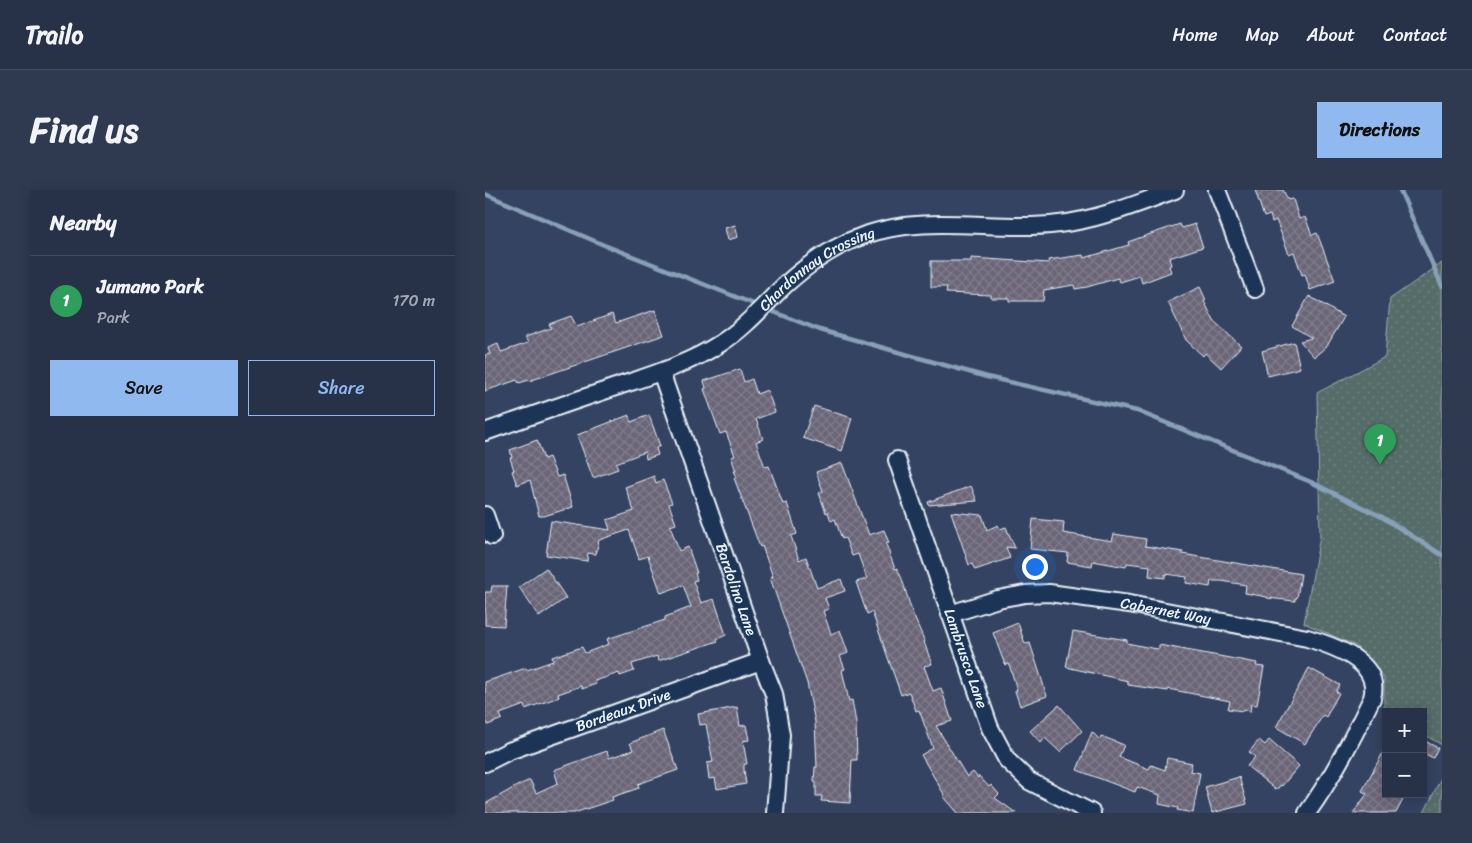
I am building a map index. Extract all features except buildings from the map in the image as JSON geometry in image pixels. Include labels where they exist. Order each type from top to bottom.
[{"type":"street","name":"Chardonnay Crossing","points":[[485,432],[661,372],[699,357],[747,324],[807,267],[834,249],[863,235],[894,226],[928,224],[1059,224],[1082,220],[1175,190]]},
{"type":"street","points":[[1217,190],[1255,288]]},
{"type":"street","name":"Bardolino Lane","points":[[661,372],[774,694],[781,735],[775,813]]},
{"type":"street","name":"Lambrusco Lane","points":[[897,460],[990,728],[1007,760],[1029,782],[1092,813]]},
{"type":"street","points":[[485,515],[492,536]]},
{"type":"street","name":"Cabernet Way","points":[[950,614],[998,599],[1025,594],[1049,593],[1129,604],[1307,638],[1332,646],[1348,654],[1365,666],[1375,689],[1345,754],[1324,790],[1307,813]]},
{"type":"street","name":"Bordeaux Drive","points":[[485,762],[509,750],[761,661]]},
{"type":"green space","points":[[1442,263],[1442,745],[1427,736],[1427,708],[1384,708],[1384,678],[1356,646],[1304,623],[1320,536],[1317,393],[1385,357],[1390,299]]},
{"type":"green space","points":[[1442,776],[1442,813],[1424,813]]},
{"type":"waterway","points":[[1400,190],[1442,286]]},
{"type":"waterway","points":[[485,194],[604,245],[759,306]]},
{"type":"waterway","points":[[766,309],[820,330],[987,377],[1137,411],[1311,482],[1382,517],[1442,555]]},
{"type":"place","name":"Jumano Park","points":[[1380,465]]}]
